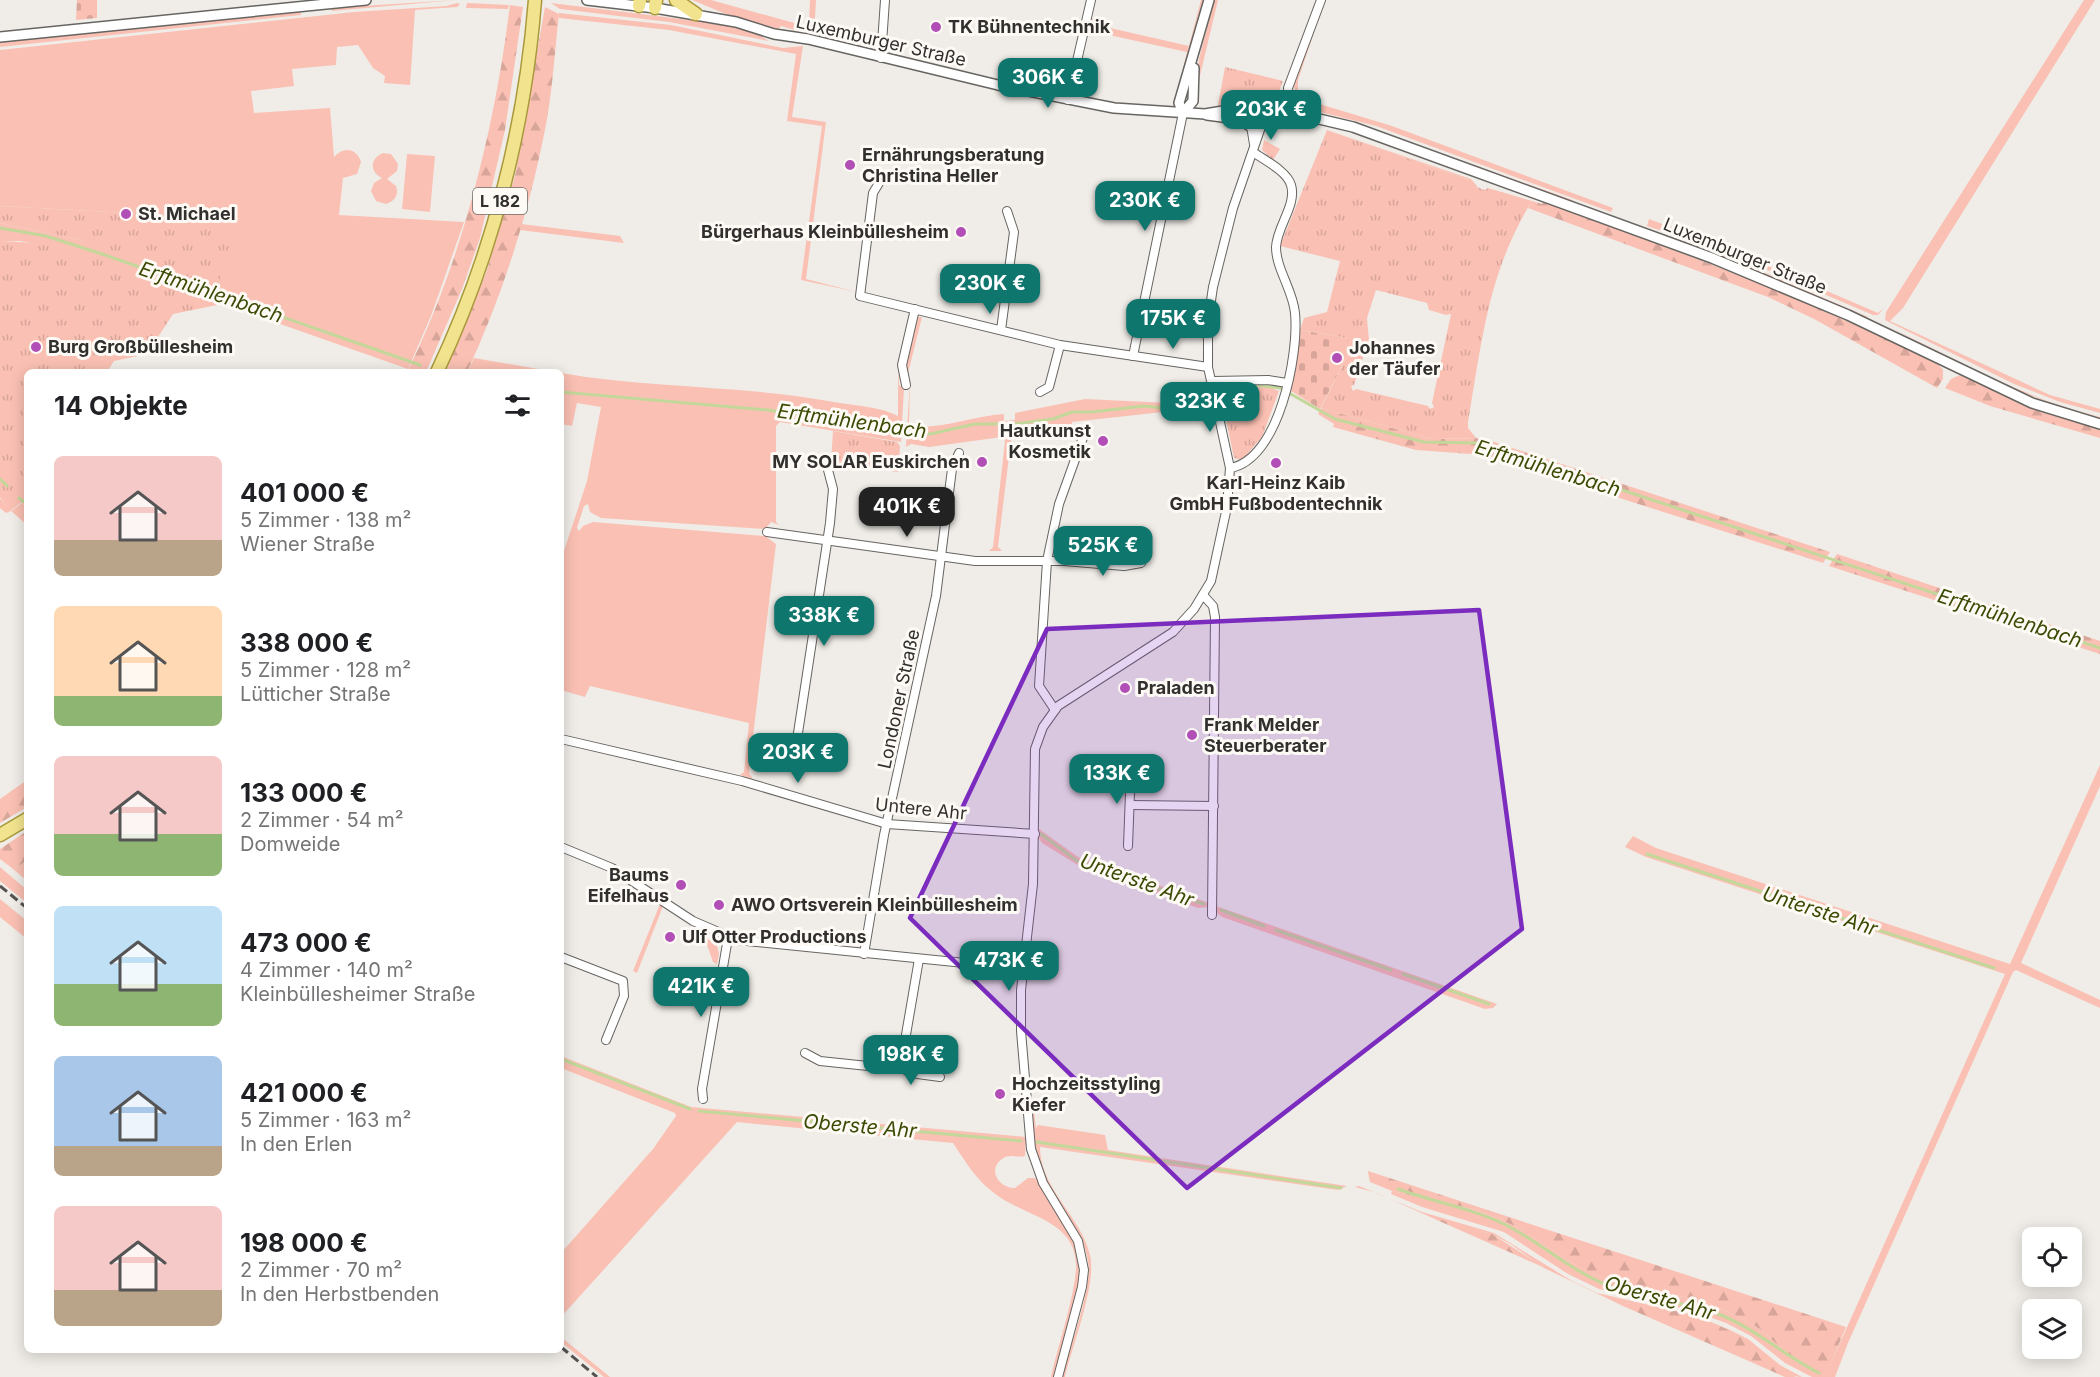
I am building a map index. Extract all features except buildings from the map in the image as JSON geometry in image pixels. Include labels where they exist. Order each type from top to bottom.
[{"type":"main road","name":"L 182","points":[[437,369],[468,299],[500,203],[520,113],[535,0]]},
{"type":"main road","points":[[676,0],[696,14]]},
{"type":"main road","points":[[2,834],[24,821]]},
{"type":"street","points":[[0,38],[313,3],[366,0]]},
{"type":"street","name":"Luxemburger Straße","points":[[586,0],[655,4],[881,58],[1124,110],[1205,114],[1247,107]]},
{"type":"street","points":[[881,58],[885,0]]},
{"type":"street","points":[[1068,99],[1091,0]]},
{"type":"street","points":[[1133,356],[1183,113],[1192,101],[1196,50],[1209,0]]},
{"type":"street","points":[[1288,97],[1288,88],[1321,0]]},
{"type":"street","points":[[1058,1377],[1082,1287],[1083,1262],[1078,1241],[1042,1183],[1032,1156],[1021,1031],[1024,969],[1032,900],[1035,749],[1043,727],[1055,710],[1072,696],[1166,638],[1188,617],[1203,595],[1216,560],[1227,507],[1230,468],[1208,367],[1208,321],[1213,287],[1233,208],[1253,152],[1263,123],[1267,114],[1264,106],[1255,103],[1247,107],[1244,113],[1253,152],[1286,176],[1291,185],[1290,201],[1276,246],[1295,312],[1293,346],[1286,388],[1274,426],[1262,448],[1246,464],[1230,468]]},
{"type":"street","name":"Luxemburger Straße","points":[[1264,106],[1337,122],[1744,271],[1848,315],[2021,398],[2100,424]]},
{"type":"street","name":"Luxemburger Straße","points":[[1205,114],[1248,123]]},
{"type":"street","name":"Luxemburger Straße","points":[[1263,123],[1279,118],[1305,120],[1371,136]]},
{"type":"street","points":[[1248,123],[1263,123]]},
{"type":"street","points":[[882,178],[873,193],[860,296],[1060,345],[1208,367]]},
{"type":"street","points":[[1001,330],[1014,232],[1007,211]]},
{"type":"street","points":[[906,386],[902,365],[915,309]]},
{"type":"street","points":[[1040,392],[1049,387],[1060,345]]},
{"type":"street","points":[[1214,387],[1252,380],[1286,388]]},
{"type":"street","points":[[1055,710],[1040,686],[1047,561],[1059,504],[1085,432]]},
{"type":"street","name":"Londoner Straße","points":[[864,954],[887,824],[936,596],[952,469],[959,453]]},
{"type":"street","points":[[793,747],[798,733],[827,540],[833,489],[828,470]]},
{"type":"street","points":[[767,532],[975,561],[1047,561],[1124,566],[1141,563]]},
{"type":"street","points":[[1203,595],[1213,606],[1215,617],[1212,915]]},
{"type":"street","name":"Untere Ahr","points":[[564,740],[742,781],[887,824],[1035,834]]},
{"type":"street","points":[[1128,846],[1131,766]]},
{"type":"street","points":[[1130,805],[1214,806]]},
{"type":"street","points":[[564,848],[612,868],[693,921],[728,938],[1024,969]]},
{"type":"street","points":[[703,1100],[702,1089],[728,938]]},
{"type":"street","points":[[564,958],[623,981],[624,996],[606,1040]]},
{"type":"street","points":[[805,1053],[820,1061],[887,1068],[902,1058],[919,959]]},
{"type":"street","points":[[895,1062],[910,1073],[940,1077]]},
{"type":"highlighted area","points":[[1479,610],[1522,929],[1187,1188],[910,918],[1047,629]]},
{"type":"green space","points":[[77,0],[97,0],[97,18],[76,20]]},
{"type":"green space","points":[[456,0],[332,11],[331,8]]},
{"type":"green space","points":[[692,0],[711,0],[805,26],[809,23],[810,0],[816,0],[814,35],[869,48],[875,44],[875,47],[869,51],[781,26],[778,29],[726,14]]},
{"type":"green space","points":[[1201,0],[1204,0],[1192,44],[1189,46]]},
{"type":"green space","points":[[1214,0],[1218,0],[1198,84],[1199,59]]},
{"type":"green space","points":[[1325,0],[1298,80],[1298,91],[1303,99],[1392,126],[1613,208],[1611,212],[1376,126],[1300,107],[1294,86]]},
{"type":"green space","points":[[2084,0],[2095,0],[1903,308],[1890,321],[2050,395],[2100,409],[2100,413],[2060,402],[2014,384],[1885,320],[1886,312]]},
{"type":"green space","points":[[467,3],[509,5],[508,9],[466,8]]},
{"type":"green space","points":[[551,3],[706,22],[751,30],[769,41],[669,22],[560,9]]},
{"type":"green space","points":[[460,4],[457,7],[415,10],[410,85],[384,83],[385,76],[373,68],[358,45],[337,47],[336,65],[292,69],[294,86],[251,91],[254,113],[330,108],[334,157],[341,151],[349,150],[356,153],[361,162],[357,174],[343,178],[339,215],[464,222],[431,316],[408,369],[81,254],[20,241],[0,241],[0,223],[84,241],[241,219],[0,206],[0,50],[354,12],[446,6]]},
{"type":"green space","points":[[510,5],[523,7],[505,130],[480,238],[462,289],[427,369],[408,369],[427,330],[460,240],[485,146],[504,51]]},
{"type":"green space","points":[[545,7],[559,14],[547,119],[533,184],[504,280],[468,369],[446,369],[486,273],[515,176]]},
{"type":"green space","points":[[300,11],[301,15],[0,47],[0,42]]},
{"type":"green space","points":[[559,13],[671,25],[783,48],[803,46],[792,117],[826,122],[806,279],[857,292],[801,280],[822,126],[787,121],[796,54],[669,30],[559,18]]},
{"type":"green space","points":[[1092,18],[1097,25],[1189,46],[1182,82],[1180,82],[1187,52],[1095,32],[1089,37]]},
{"type":"green space","points":[[1225,67],[1283,81],[1274,104],[1254,96],[1237,103],[1218,105]]},
{"type":"green space","points":[[1352,123],[1481,167],[1480,170]]},
{"type":"green space","points":[[1327,130],[1471,179],[1477,186],[1472,186],[1469,180]]},
{"type":"green space","points":[[1327,130],[1469,180],[1482,189],[1488,188],[1532,201],[1505,254],[1489,308],[1468,422],[1468,428],[1476,438],[1432,439],[1321,408],[1348,354],[1345,353],[1348,338],[1300,330],[1304,318],[1327,312],[1340,261],[1280,246]],"holes":[[[1376,290],[1427,303],[1429,310],[1446,315],[1451,314],[1432,403],[1434,407],[1430,409],[1428,406],[1356,389],[1353,391],[1351,386],[1354,385],[1369,340],[1367,318]]]},
{"type":"green space","points":[[1264,140],[1280,149],[1273,160],[1262,150]]},
{"type":"green space","points":[[383,153],[391,154],[398,164],[397,171],[387,179],[396,186],[397,195],[386,204],[376,201],[371,191],[374,183],[382,178],[373,169],[373,162]]},
{"type":"green space","points":[[407,154],[435,156],[430,212],[402,209]]},
{"type":"green space","points":[[1485,169],[1570,199],[1585,208],[1484,172]]},
{"type":"green space","points":[[1532,201],[1542,204],[1543,202],[1693,257],[1841,318],[1938,364],[1943,370],[1943,379],[1937,388],[1816,320],[1768,297],[1528,208]]},
{"type":"green space","points":[[0,206],[241,219],[217,287],[84,241],[0,223]]},
{"type":"green space","points":[[1649,219],[1729,249],[1878,313],[1884,308],[1878,315],[1873,315],[1730,254],[1647,226]]},
{"type":"green space","points":[[521,224],[620,236],[624,243],[520,230]]},
{"type":"green space","points":[[1662,234],[1721,254],[1868,317],[1863,317]]},
{"type":"green space","points":[[0,241],[28,243],[85,255],[141,273],[222,304],[173,314],[147,354],[114,361],[109,369],[24,369],[24,500],[10,511],[0,497]]},
{"type":"green space","points":[[922,317],[908,373],[906,364],[916,318]]},
{"type":"green space","points":[[1889,327],[2018,389],[2100,417],[2100,420],[2004,386]]},
{"type":"green space","points":[[1300,330],[1348,338],[1348,354],[1320,409],[1291,391]]},
{"type":"green space","points":[[474,358],[538,369],[468,369]]},
{"type":"green space","points":[[898,366],[899,385],[904,388],[901,442],[780,422],[776,426],[776,522],[779,525],[771,522],[765,529],[601,518],[590,512],[588,504],[584,506],[577,528],[579,531],[583,526],[593,522],[765,536],[776,544],[749,773],[753,779],[740,775],[744,772],[749,723],[590,686],[585,697],[564,691],[564,551],[587,481],[601,407],[577,403],[572,426],[564,425],[564,373],[630,382],[805,397],[877,409],[898,416]]},
{"type":"green space","points":[[1960,375],[2040,411],[2100,429],[2100,438],[1990,406],[1945,388],[1951,379]]},
{"type":"green space","points":[[910,379],[909,426],[921,427],[1004,414],[1004,421],[1015,420],[1015,413],[1085,399],[1190,404],[1210,390],[1211,396],[1190,409],[1072,422],[1072,427],[1015,435],[1011,440],[998,547],[1002,551],[989,551],[993,547],[1005,441],[1002,437],[929,447],[911,444],[906,447]]},
{"type":"green space","points":[[1243,386],[1268,387],[1279,391],[1262,437],[1242,460],[1234,458],[1220,390]]},
{"type":"green space","points":[[1321,408],[1432,439],[1482,438],[1830,552],[1823,563],[1485,455],[1416,450],[1333,427],[1334,424],[1318,414]]},
{"type":"green space","points":[[833,431],[897,442],[900,446],[898,472],[831,462]]},
{"type":"green space","points":[[0,498],[11,511],[6,513],[0,508]]},
{"type":"green space","points":[[24,501],[24,522],[11,511]]},
{"type":"green space","points":[[1837,554],[2100,641],[2100,654],[1829,566]]},
{"type":"green space","points":[[2100,765],[2100,786],[2021,963],[2100,1000],[2100,1008],[2016,970],[2013,972],[1835,1377],[1812,1377],[1785,1363],[1751,1336],[1726,1323],[1693,1311],[1599,1289],[1568,1274],[1504,1232],[1422,1207],[1391,1194],[1392,1191],[1476,1210],[1515,1226],[1578,1267],[1617,1284],[1701,1300],[1743,1319],[1760,1329],[1789,1355],[1827,1372],[2005,974],[1646,857],[1625,847],[1633,836],[1656,848],[2010,964]]},
{"type":"green space","points":[[24,782],[24,809],[0,823],[0,799]]},
{"type":"green space","points":[[1039,829],[1078,857],[1209,903],[1208,907],[1198,908],[1081,867],[1042,843],[1038,837]]},
{"type":"green space","points":[[24,833],[24,863],[13,869],[0,859],[0,849]]},
{"type":"green space","points":[[24,863],[24,878],[13,869]]},
{"type":"green space","points":[[0,867],[24,887],[24,901],[0,881]]},
{"type":"green space","points":[[0,899],[24,919],[24,937],[0,917]]},
{"type":"green space","points":[[660,904],[663,906],[637,973],[633,971]]},
{"type":"green space","points":[[1216,906],[1497,1004],[1493,1008],[1485,1009],[1222,917],[1216,912]]},
{"type":"green space","points":[[704,936],[717,946],[719,954],[717,964],[713,962]]},
{"type":"green space","points":[[564,1057],[691,1107],[1026,1137],[1025,1156],[1008,1156],[1002,1159],[995,1168],[997,1178],[1004,1185],[1015,1188],[1028,1178],[1035,1178],[1067,1228],[1079,1260],[1074,1311],[1055,1377],[1051,1377],[1075,1281],[1074,1252],[1068,1239],[1059,1229],[1006,1201],[988,1188],[971,1170],[953,1143],[737,1122],[564,1314],[564,1250],[653,1149],[676,1116],[675,1113],[564,1069]]},
{"type":"green space","points":[[1034,1112],[1036,1128],[1038,1125],[1105,1135],[1108,1150],[1347,1186],[1338,1190],[1040,1147],[1042,1162],[1053,1189],[1078,1228],[1090,1255],[1090,1282],[1087,1298],[1065,1377],[1062,1377],[1084,1303],[1088,1261],[1081,1238],[1049,1187],[1041,1168],[1034,1138],[1032,1114]]},
{"type":"green space","points":[[1368,1171],[1846,1327],[1827,1373],[1789,1355],[1760,1329],[1743,1319],[1701,1300],[1617,1284],[1578,1267],[1515,1226],[1476,1210],[1392,1191],[1370,1182]]},
{"type":"green space","points":[[1388,1198],[1422,1212],[1494,1233],[1572,1281],[1597,1293],[1693,1315],[1728,1329],[1748,1339],[1780,1365],[1802,1377],[1790,1374],[1745,1340],[1713,1325],[1662,1310],[1626,1303],[1623,1306],[1544,1268],[1492,1234],[1437,1220]]},
{"type":"green space","points":[[1437,1220],[1492,1234],[1545,1268]]},
{"type":"green space","points":[[1623,1303],[1688,1314],[1720,1326],[1748,1341],[1796,1377],[1785,1377],[1623,1306]]},
{"type":"green space","points":[[564,1339],[610,1377],[604,1377],[564,1344]]},
{"type":"waterway","name":"Erftmühlenbach","points":[[0,228],[46,236],[105,255],[420,365]]},
{"type":"waterway","name":"Erftmühlenbach","points":[[564,392],[768,410],[930,434],[975,424],[1014,424],[1053,419],[1072,412],[1144,406],[1172,409],[1189,406],[1220,387],[1234,384]]},
{"type":"waterway","name":"Erftmühlenbach","points":[[1249,384],[1280,388],[1335,419],[1424,442],[1480,443],[2100,648]]},
{"type":"waterway","name":"Unterste Ahr","points":[[0,479],[7,486]]},
{"type":"waterway","name":"Unterste Ahr","points":[[19,498],[24,502]]},
{"type":"waterway","name":"Unterste Ahr","points":[[1041,834],[1077,861],[1204,904]]},
{"type":"waterway","name":"Unterste Ahr","points":[[1647,854],[1994,968]]},
{"type":"waterway","name":"Unterste Ahr","points":[[1221,910],[1264,926]]},
{"type":"waterway","name":"Unterste Ahr","points":[[1276,930],[1391,970]]},
{"type":"waterway","name":"Unterste Ahr","points":[[1403,974],[1489,1004]]},
{"type":"waterway","name":"Oberste Ahr","points":[[564,1060],[690,1109]]},
{"type":"waterway","name":"Oberste Ahr","points":[[699,1111],[1021,1141]]},
{"type":"waterway","name":"Oberste Ahr","points":[[1037,1142],[1341,1188]]},
{"type":"waterway","name":"Oberste Ahr","points":[[1398,1189],[1480,1214],[1506,1225],[1581,1272],[1607,1285],[1721,1315],[1747,1328],[1819,1373]]},
{"type":"railway","points":[[0,886],[24,906]]},
{"type":"railway","points":[[564,1350],[597,1377]]},
{"type":"place","name":"TK Bühnentechnik","points":[[936,27]]},
{"type":"place","name":"Ernährungsberatung Christina Heller","points":[[850,165]]},
{"type":"place","name":"St. Michael","points":[[126,214]]},
{"type":"place","name":"Bürgerhaus Kleinbüllesheim","points":[[961,232]]},
{"type":"place","name":"Burg Großbüllesheim","points":[[36,347]]},
{"type":"place","name":"Johannes der Täufer","points":[[1337,358]]},
{"type":"place","name":"Hautkunst Kosmetik","points":[[1103,441]]},
{"type":"place","name":"MY SOLAR Euskirchen","points":[[982,462]]},
{"type":"place","name":"Karl-Heinz Kaib GmbH Fußbodentechnik","points":[[1276,463]]},
{"type":"place","name":"Praladen","points":[[1125,688]]},
{"type":"place","name":"Frank Melder Steuerberater","points":[[1192,735]]},
{"type":"place","name":"Baums Eifelhaus","points":[[681,885]]},
{"type":"place","name":"AWO Ortsverein Kleinbüllesheim","points":[[719,905]]},
{"type":"place","name":"Ulf Otter Productions","points":[[670,937]]},
{"type":"place","name":"Hochzeitsstyling Kiefer","points":[[1000,1094]]}]
